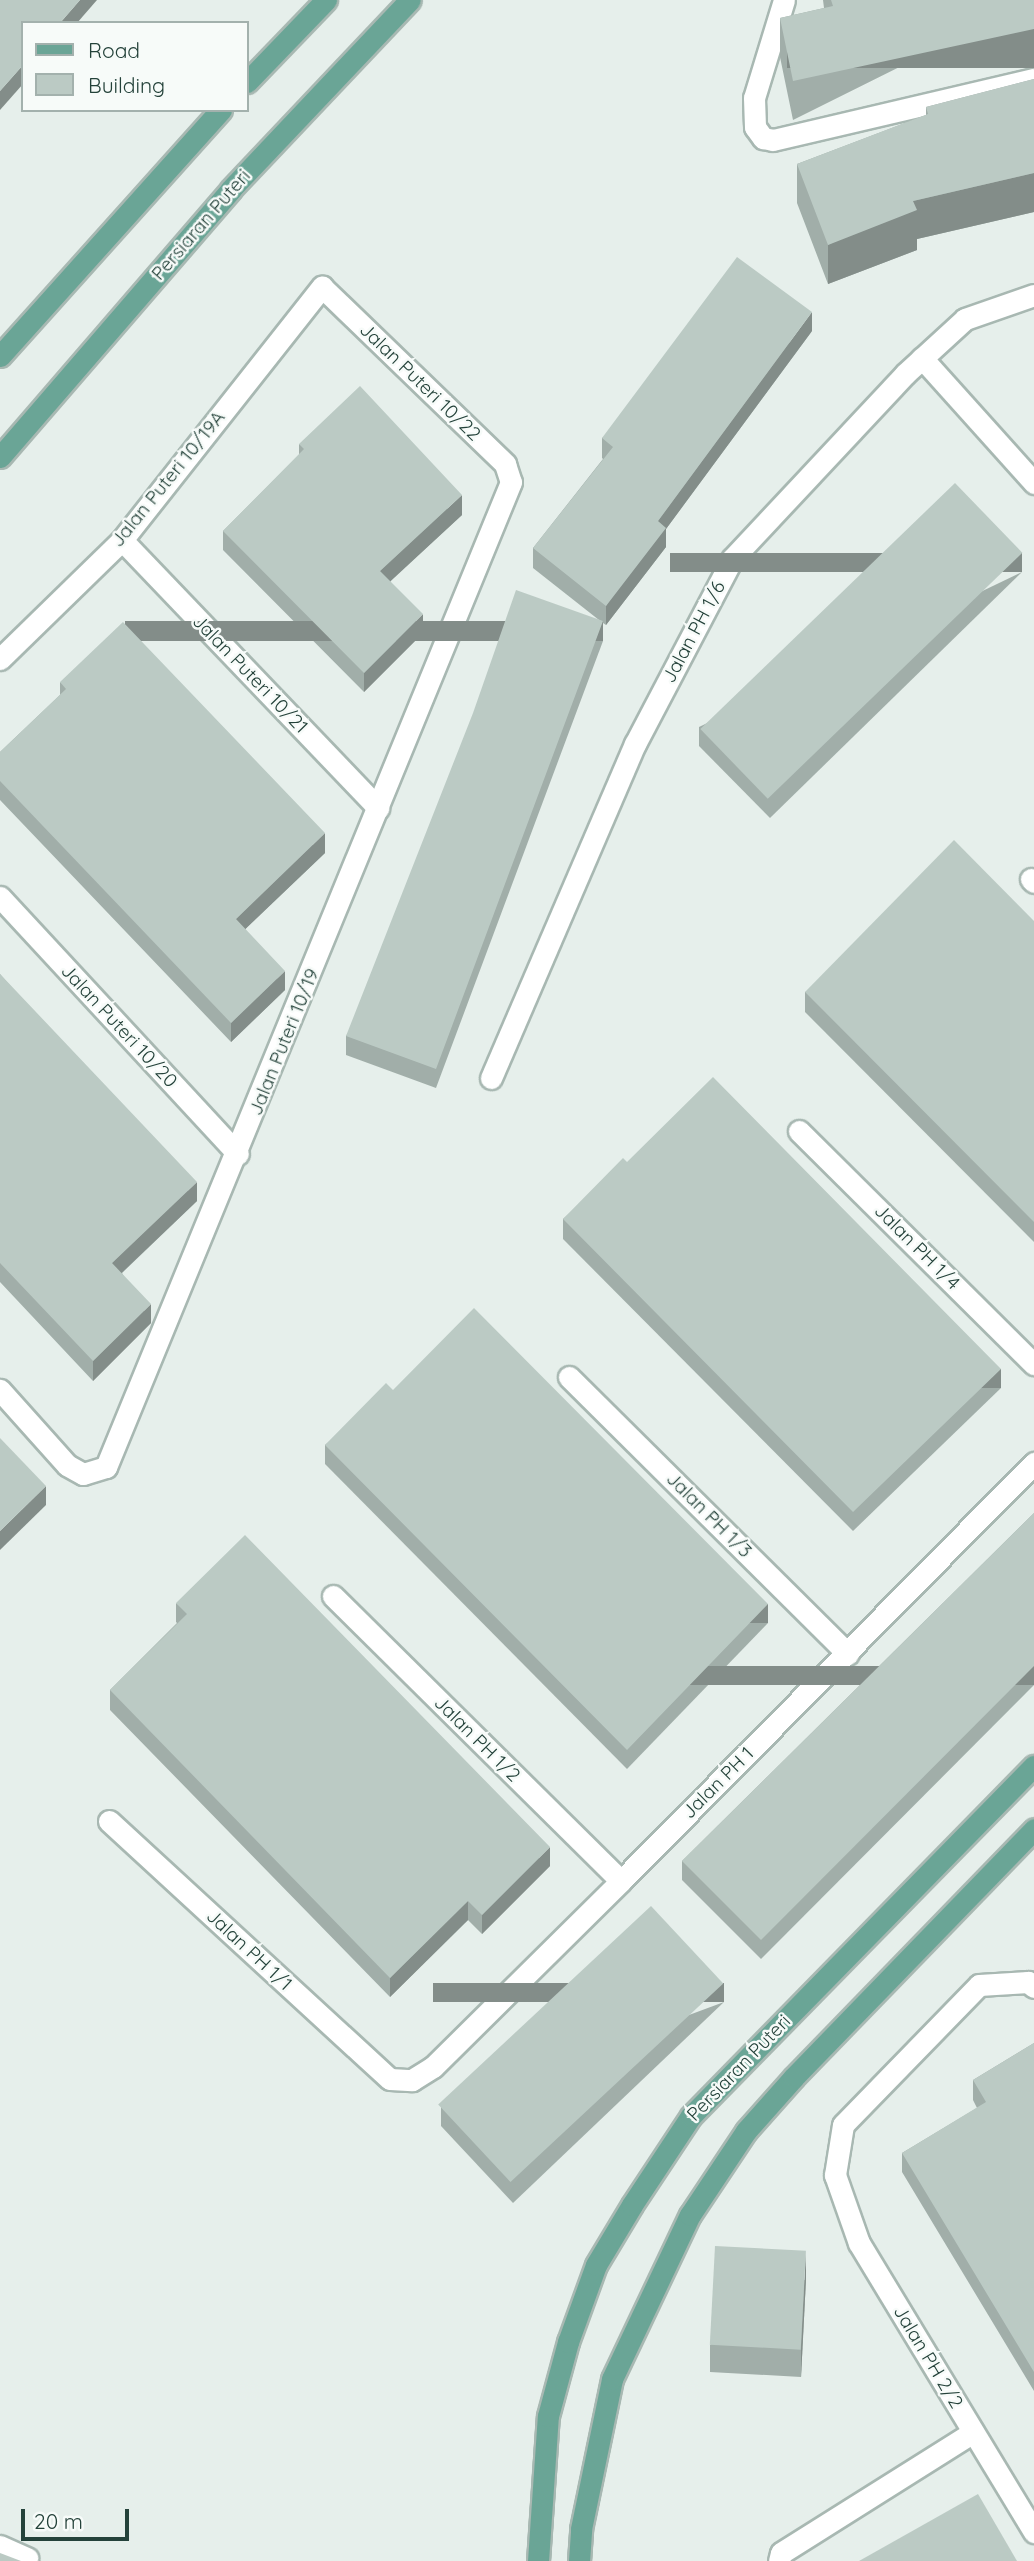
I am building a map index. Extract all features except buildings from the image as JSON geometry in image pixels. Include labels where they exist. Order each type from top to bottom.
[{"type":"main road","points":[[248,81],[326,0]]},
{"type":"main road","name":"Persiaran Puteri","points":[[0,457],[240,179],[410,0]]},
{"type":"main road","points":[[0,356],[219,112]]},
{"type":"main road","name":"Persiaran Puteri","points":[[538,2561],[548,2417],[561,2367],[597,2265],[632,2205],[691,2116],[1034,1766]]},
{"type":"main road","points":[[579,2561],[581,2529],[612,2379],[690,2215],[746,2132],[794,2077],[1034,1829]]},
{"type":"street","points":[[784,0],[754,98],[755,127],[763,138],[773,140],[1034,79]]},
{"type":"street","name":"Jalan Puteri 10/22","points":[[322,287],[505,464],[511,482]]},
{"type":"street","name":"Jalan Puteri 10/19A","points":[[0,659],[122,540],[322,287]]},
{"type":"street","name":"Jalan PH 1/6","points":[[491,1078],[635,744],[732,559],[922,358],[965,319],[1034,295]]},
{"type":"street","points":[[922,358],[1034,482]]},
{"type":"street","name":"Jalan Puteri 10/19","points":[[0,1390],[67,1465],[83,1474],[106,1467],[238,1154],[511,482]]},
{"type":"street","name":"Jalan Puteri 10/21","points":[[122,540],[378,808]]},
{"type":"street","name":"Jalan Puteri 10/20","points":[[0,897],[238,1154]]},
{"type":"street","name":"Jalan PH 1/4","points":[[799,1131],[1034,1364]]},
{"type":"street","name":"Jalan PH 1/3","points":[[569,1377],[848,1654]]},
{"type":"street","name":"Jalan PH 1","points":[[390,2080],[412,2080],[433,2067],[848,1654],[1034,1463]]},
{"type":"street","name":"Jalan PH 1/2","points":[[333,1596],[621,1881]]},
{"type":"street","name":"Jalan PH 1/1","points":[[109,1821],[390,2080]]},
{"type":"street","name":"Jalan PH 2/2","points":[[1031,1984],[979,1985],[843,2125],[835,2175],[859,2243],[1034,2532]]},
{"type":"street","points":[[779,2561],[782,2553],[973,2432]]},
{"type":"street","points":[[0,2546],[27,2558]]}]
